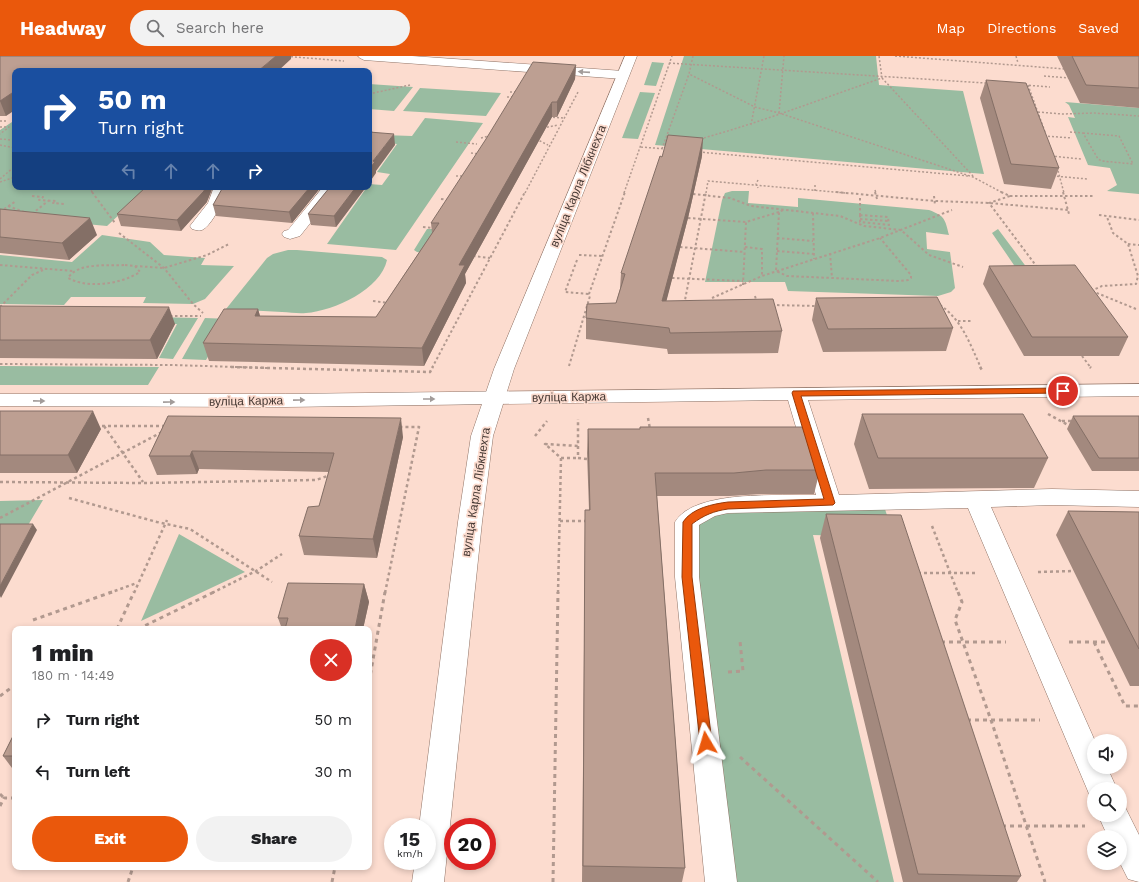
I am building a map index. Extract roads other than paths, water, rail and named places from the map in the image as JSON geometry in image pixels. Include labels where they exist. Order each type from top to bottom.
[{"type":"street","points":[[364,56],[396,57],[623,75]]},
{"type":"street","name":"вуліца Карла Лібкнехта","points":[[428,882],[470,522],[482,436],[504,369],[588,166],[631,56]]},
{"type":"street","points":[[198,226],[216,204],[221,190]]},
{"type":"street","points":[[290,234],[294,234],[329,190]]},
{"type":"street","name":"вуліца Каржа","points":[[0,400],[150,402],[494,400],[565,397],[796,393],[1139,390]]},
{"type":"street","points":[[796,393],[830,503]]},
{"type":"street","points":[[721,882],[687,577],[687,522],[700,513],[712,508],[728,505],[1052,497],[1139,499]]},
{"type":"street","points":[[976,500],[1099,782]]},
{"type":"street","points":[[1116,822],[1139,868]]}]
